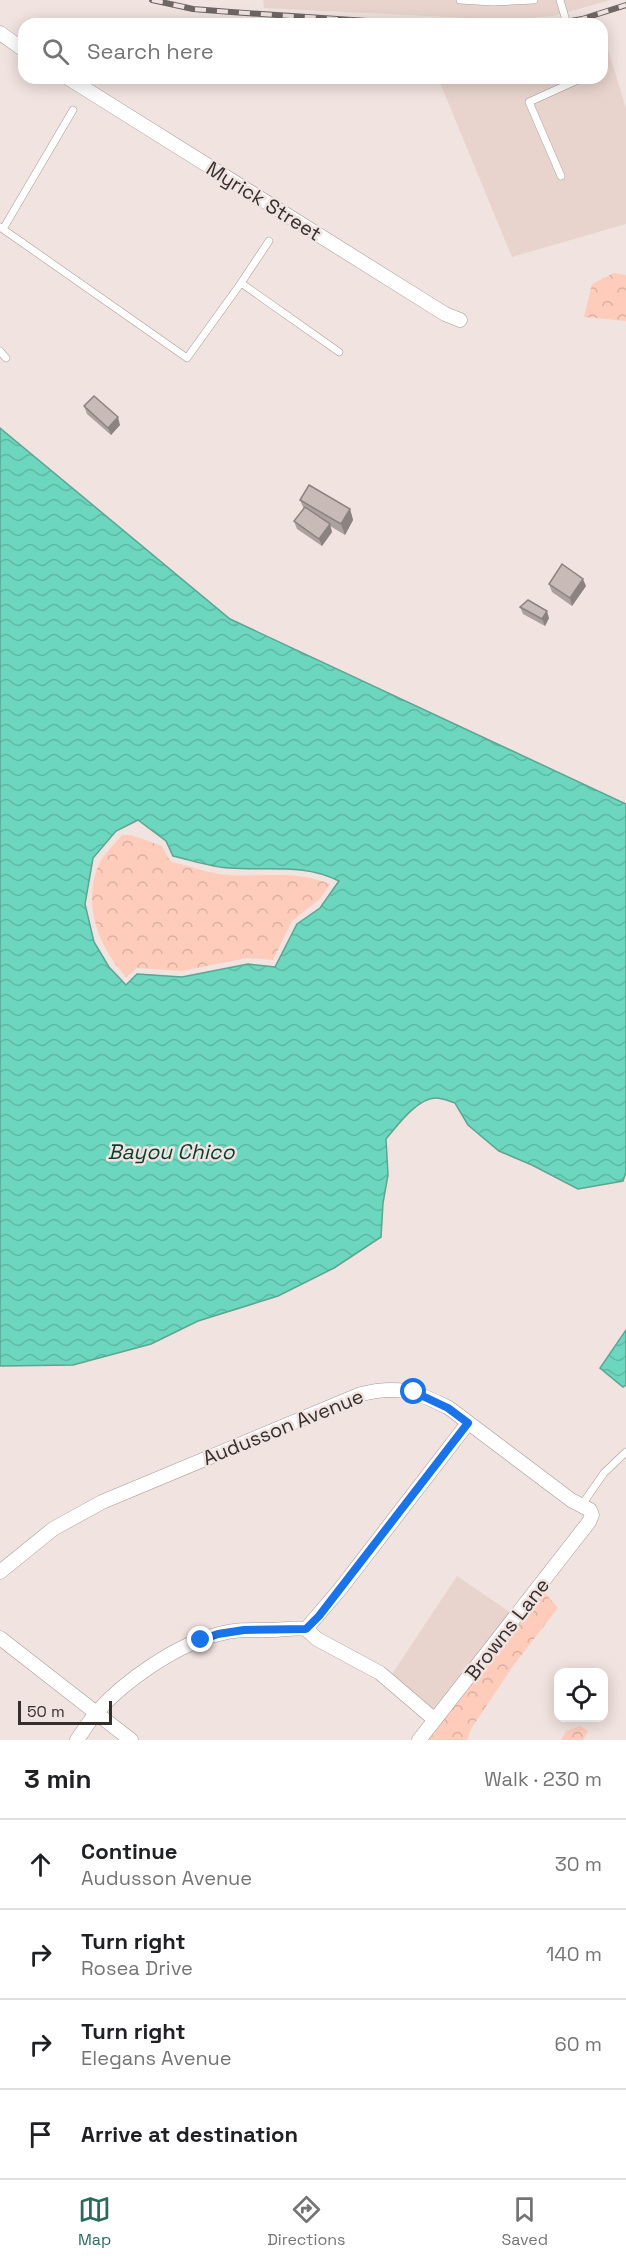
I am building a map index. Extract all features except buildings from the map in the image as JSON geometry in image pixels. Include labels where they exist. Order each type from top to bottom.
[{"type":"street","points":[[0,33],[18,46]]},
{"type":"street","name":"Myrick Street","points":[[78,84],[444,314],[460,320]]},
{"type":"street","name":"Audusson Avenue","points":[[0,1572],[53,1530],[81,1512],[197,1461],[361,1394],[380,1389],[414,1392],[448,1408],[586,1510]]},
{"type":"street","points":[[306,1629],[341,1588],[468,1423]]},
{"type":"street","name":"Browns Lane","points":[[419,1740],[589,1522],[586,1510]]},
{"type":"street","points":[[77,1740],[96,1713],[148,1669],[201,1640],[218,1634],[244,1630],[306,1629],[317,1639],[380,1673],[435,1720]]},
{"type":"street","points":[[0,1638],[131,1740]]},
{"type":"lane","points":[[462,0],[493,2],[534,0]]},
{"type":"lane","points":[[560,0],[565,18]]},
{"type":"lane","points":[[561,176],[529,102],[569,84]]},
{"type":"lane","points":[[73,110],[1,228],[187,358],[269,240]]},
{"type":"lane","points":[[241,283],[339,352]]},
{"type":"lane","points":[[0,351],[6,358]]},
{"type":"lane","points":[[586,1510],[604,1473],[626,1452]]},
{"type":"shaded area","points":[[263,0],[611,0],[553,16],[530,18],[467,18],[264,8]]},
{"type":"shaded area","points":[[608,50],[626,108],[626,224],[512,257],[440,84],[608,84]]},
{"type":"shaded area","points":[[457,1576],[511,1613],[434,1710],[392,1674]]},
{"type":"green space","points":[[614,273],[626,275],[626,321],[584,317],[592,284]]},
{"type":"green space","points":[[122,835],[131,835],[162,846],[172,862],[207,872],[228,875],[305,877],[330,884],[320,899],[292,921],[273,960],[247,958],[182,971],[137,968],[126,977],[109,953],[96,927],[92,898],[93,884],[99,864]]},
{"type":"green space","points":[[544,1592],[558,1608],[513,1666],[471,1729],[467,1740],[427,1740]]},
{"type":"green space","points":[[580,1726],[588,1731],[583,1740],[561,1740],[566,1731]]},
{"type":"water","name":"Bayou Chico","points":[[0,428],[230,619],[626,804],[626,1172],[623,1181],[578,1189],[499,1151],[468,1125],[455,1103],[438,1098],[429,1099],[408,1114],[386,1139],[388,1175],[383,1203],[381,1237],[334,1268],[278,1296],[198,1321],[151,1344],[73,1365],[0,1366]],"holes":[[[138,820],[166,841],[173,856],[208,865],[243,869],[298,870],[325,875],[339,881],[320,908],[297,924],[275,967],[248,964],[182,977],[137,974],[126,985],[109,967],[94,942],[85,904],[93,858],[116,831]]]},
{"type":"water","points":[[626,1330],[626,1385],[623,1387],[600,1368]]},
{"type":"railway","points":[[152,0],[193,9],[325,18]]},
{"type":"railway","points":[[585,18],[626,5]]},
{"type":"route","points":[[201,1640],[233,1631],[306,1629],[319,1616],[468,1423],[448,1408],[427,1396],[414,1392]]}]
